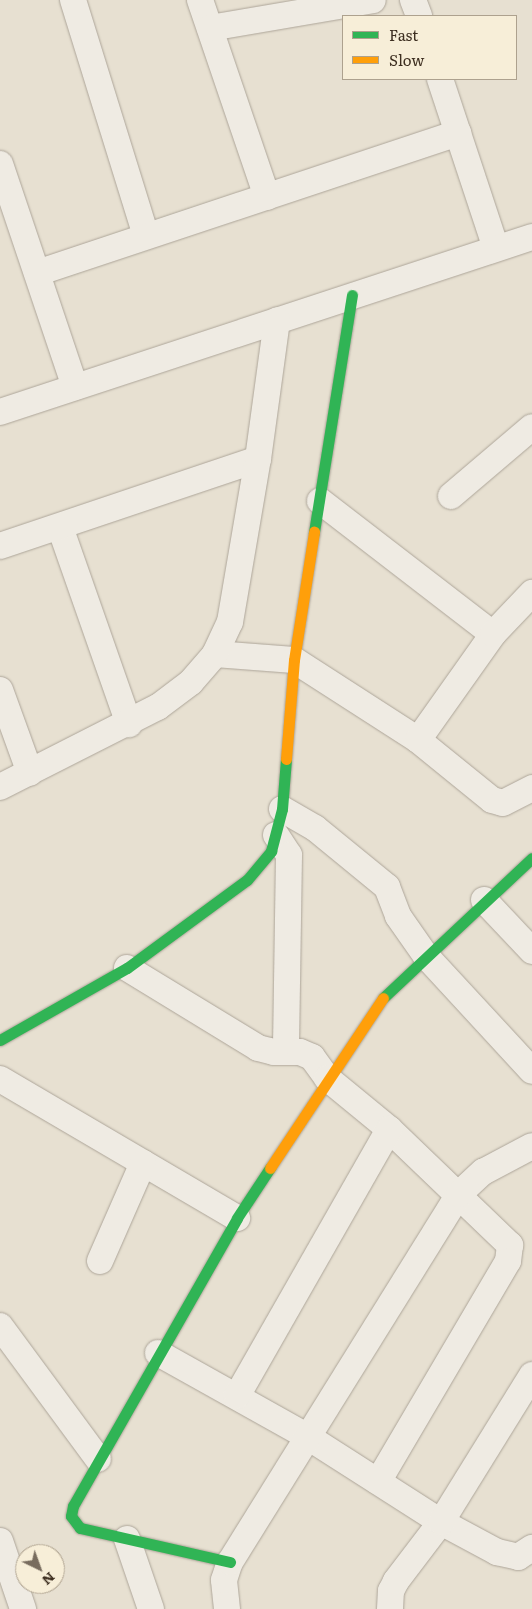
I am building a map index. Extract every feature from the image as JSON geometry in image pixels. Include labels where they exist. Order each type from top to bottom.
[{"type":"street","points":[[73,0],[146,236]]},
{"type":"street","points":[[200,0],[267,197]]},
{"type":"street","points":[[210,28],[373,0]]},
{"type":"street","points":[[413,0],[419,15]]},
{"type":"street","points":[[440,80],[496,248]]},
{"type":"street","points":[[36,273],[458,134]]},
{"type":"street","points":[[0,164],[75,387]]},
{"type":"street","points":[[0,412],[532,237]]},
{"type":"street","points":[[0,1040],[127,968],[247,880],[271,851],[282,809],[294,660],[352,295]]},
{"type":"street","points":[[0,788],[129,724],[158,707],[191,682],[215,654],[230,622],[258,459],[277,320]]},
{"type":"street","points":[[451,496],[532,427]]},
{"type":"street","points":[[0,546],[258,459]]},
{"type":"street","points":[[320,501],[493,634]]},
{"type":"street","points":[[60,527],[129,724]]},
{"type":"street","points":[[418,740],[493,634],[532,593]]},
{"type":"street","points":[[215,654],[294,660],[418,740],[492,800],[503,803],[532,788]]},
{"type":"street","points":[[0,690],[30,773]]},
{"type":"street","points":[[282,809],[315,828],[387,887],[393,896],[398,916],[426,956],[532,1071]]},
{"type":"street","points":[[276,835],[289,855],[286,1052]]},
{"type":"street","points":[[230,1562],[80,1528],[74,1524],[73,1506],[158,1353],[237,1218],[379,1001],[484,900],[532,858]]},
{"type":"street","points":[[484,900],[532,951]]},
{"type":"street","points":[[127,968],[246,1042],[274,1052],[300,1052],[312,1057],[327,1078],[389,1129],[505,1238],[512,1253],[378,1482]]},
{"type":"street","points":[[0,1079],[237,1218]]},
{"type":"street","points":[[237,1396],[389,1129]]},
{"type":"street","points":[[228,1609],[224,1580],[230,1562],[459,1194],[483,1172],[532,1146]]},
{"type":"street","points":[[100,1262],[143,1163]]},
{"type":"street","points":[[0,1326],[98,1459]]},
{"type":"street","points":[[158,1353],[308,1437],[441,1522],[510,1558],[518,1557],[532,1548]]},
{"type":"street","points":[[390,1609],[391,1591],[396,1581],[441,1522],[528,1389]]},
{"type":"street","points":[[127,1539],[151,1609]]},
{"type":"street","points":[[0,1541],[22,1609]]},
{"type":"traffic: fast","points":[[314,532],[352,295]]},
{"type":"traffic: fast","points":[[0,1040],[127,968],[247,880],[271,851],[282,809],[286,759]]},
{"type":"traffic: fast","points":[[383,998],[532,858]]},
{"type":"traffic: fast","points":[[230,1562],[80,1528],[71,1516],[73,1506],[237,1218],[270,1168]]},
{"type":"traffic: slow","points":[[286,759],[294,660],[314,532]]},
{"type":"traffic: slow","points":[[270,1168],[383,998]]}]
